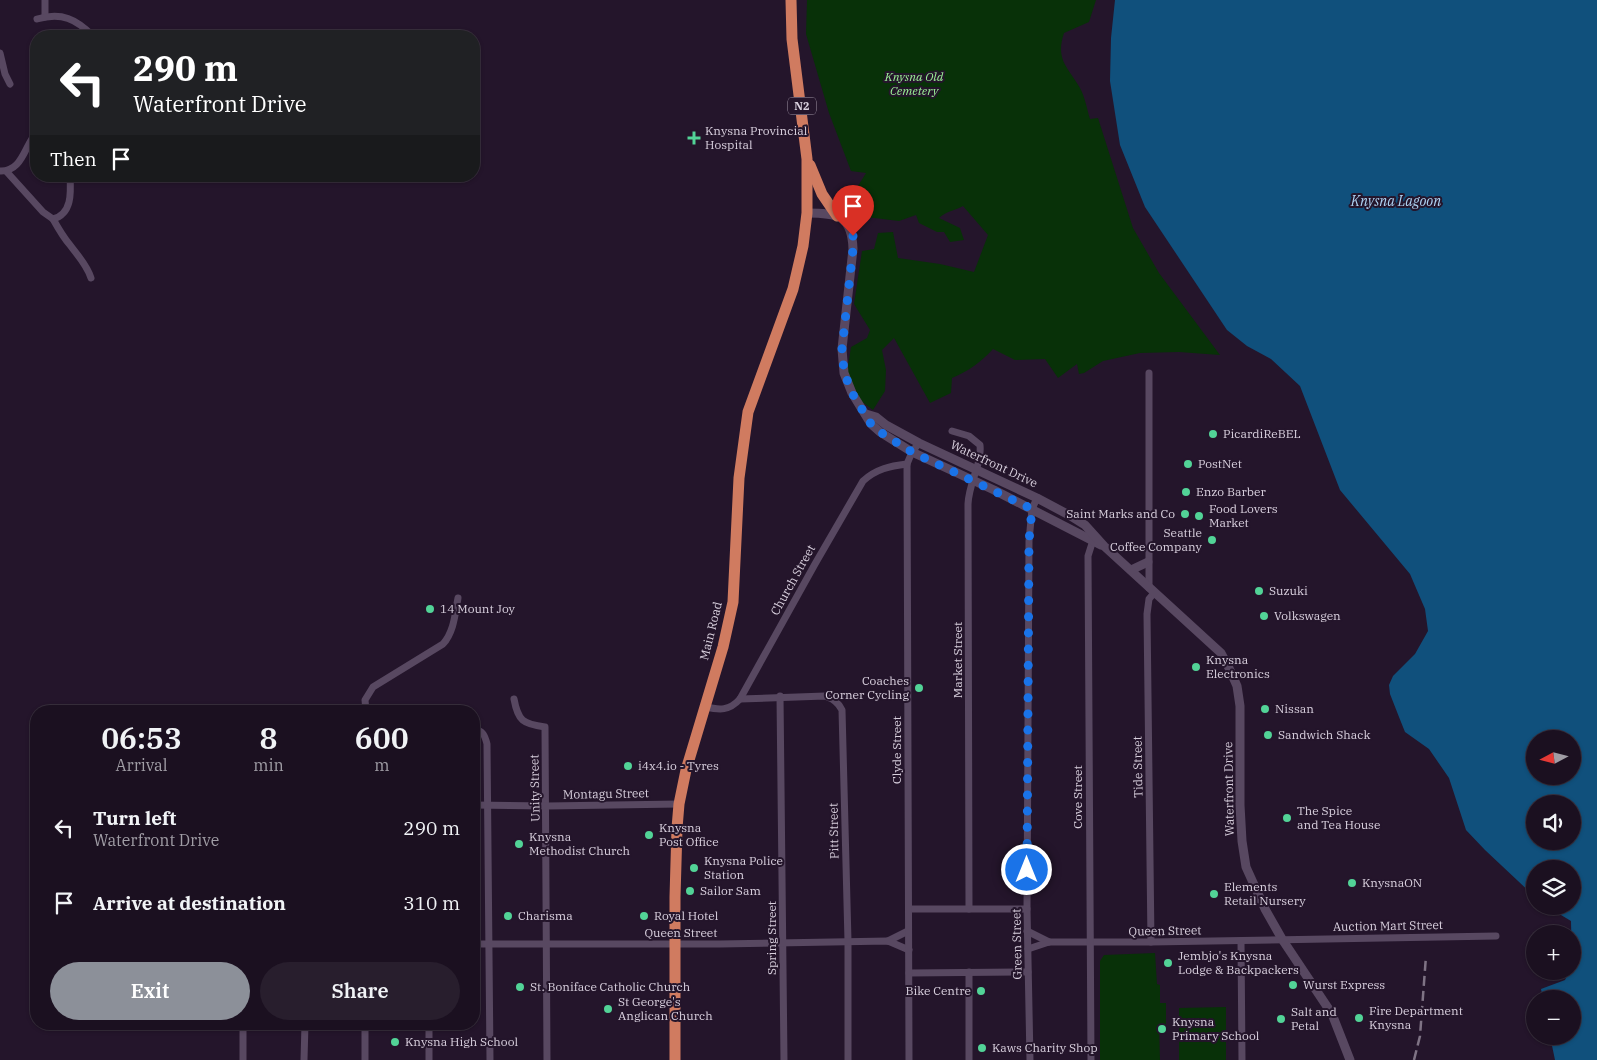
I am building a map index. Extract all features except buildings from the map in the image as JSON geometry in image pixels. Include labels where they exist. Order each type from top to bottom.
[{"type":"highway","name":"N2","points":[[791,0],[792,39],[807,159],[807,213]]},
{"type":"highway","points":[[807,159],[822,194],[837,216]]},
{"type":"highway","name":"Main Road","points":[[675,1060],[675,944],[679,804],[686,770],[723,648],[733,602],[739,478],[748,412],[793,289],[803,246],[807,213]]},
{"type":"street","points":[[45,0],[41,18],[59,16],[80,24],[86,30]]},
{"type":"street","points":[[0,53],[5,74],[10,84]]},
{"type":"street","points":[[30,143],[18,164],[3,171],[43,212],[53,218],[70,246],[83,261],[91,278]]},
{"type":"street","points":[[53,218],[61,216],[68,208],[70,182]]},
{"type":"street","points":[[807,213],[837,216]]},
{"type":"street","name":"Waterfront Drive","points":[[837,216],[842,218],[850,228],[853,236],[842,349],[844,372],[852,393],[871,424],[880,432],[912,452],[1093,538],[1132,570],[1151,590],[1221,653],[1230,668],[1240,706],[1242,841],[1246,867],[1265,909],[1282,939],[1332,1014],[1350,1060]]},
{"type":"street","name":"Tide Street","points":[[1148,373],[1148,562],[1151,590],[1147,614],[1151,942]]},
{"type":"street","name":"Waterfront Drive","points":[[866,414],[876,417],[886,425],[919,443],[1037,498],[1086,525],[1093,538]]},
{"type":"street","name":"Market Street","points":[[952,431],[969,436],[980,445],[981,456],[972,480],[968,504],[969,909]]},
{"type":"street","name":"Clyde Street","points":[[909,1060],[907,464],[912,452],[919,443]]},
{"type":"street","name":"Church Street","points":[[740,699],[863,481],[870,474],[879,470],[907,464]]},
{"type":"street","name":"Green Street","points":[[1030,1060],[1027,931],[1029,551],[1032,509],[1037,498]]},
{"type":"street","name":"Cove Street","points":[[1091,1060],[1088,556],[1093,538]]},
{"type":"street","points":[[1132,570],[1148,562]]},
{"type":"street","points":[[366,705],[366,700],[373,686],[447,640],[454,624],[458,598]]},
{"type":"street","name":"Pitt Street","points":[[740,699],[780,696],[824,696],[832,698],[842,710],[848,941],[848,1060]]},
{"type":"street","name":"Spring Street","points":[[780,696],[784,1060]]},
{"type":"street","name":"Unity Street","points":[[514,699],[520,718],[532,725],[545,727],[547,806],[547,1060]]},
{"type":"street","points":[[705,706],[724,710],[740,699]]},
{"type":"street","points":[[480,731],[486,739],[489,805],[490,1060]]},
{"type":"street","name":"Montagu Street","points":[[480,805],[679,804]]},
{"type":"street","points":[[909,909],[1027,909]]},
{"type":"street","name":"Queen Street","points":[[888,941],[908,931]]},
{"type":"street","name":"Queen Street","points":[[1027,931],[1049,942]]},
{"type":"street","name":"Auction Mart Street","points":[[1282,939],[1496,936]]},
{"type":"street","name":"Queen Street","points":[[1028,949],[1049,942],[1090,943],[1282,939]]},
{"type":"street","name":"Queen Street","points":[[480,944],[888,941],[909,950]]},
{"type":"street","points":[[1241,941],[1242,1060]]},
{"type":"street","points":[[969,972],[969,1060]]},
{"type":"street","points":[[909,973],[1028,972]]},
{"type":"street","points":[[243,1030],[243,1060]]},
{"type":"street","points":[[304,1060],[305,1030]]},
{"type":"street","points":[[365,1030],[365,1060]]},
{"type":"street","points":[[429,1030],[429,1060]]},
{"type":"green space","name":"Knysna Old Cemetery","points":[[807,0],[1096,0],[1089,22],[1064,33],[1061,50],[1064,63],[1082,92],[1090,119],[1098,118],[1133,228],[1159,273],[1220,355],[1179,352],[1140,353],[1103,361],[1084,373],[1079,374],[1077,364],[1058,378],[1045,359],[1015,360],[993,349],[974,366],[952,378],[951,393],[930,403],[894,338],[882,350],[886,370],[885,391],[873,410],[861,401],[847,372],[851,347],[867,338],[870,330],[854,304],[862,251],[874,249],[878,233],[893,232],[898,258],[940,264],[974,272],[988,235],[963,206],[939,218],[960,228],[964,240],[950,242],[944,232],[937,232],[919,223],[916,215],[899,221],[866,217],[858,186],[866,173],[851,171],[829,113],[806,34]]},
{"type":"green space","points":[[1155,953],[1157,984],[1160,985],[1160,1003],[1166,1003],[1166,1026],[1159,1026],[1160,1060],[1100,1060],[1100,961],[1104,955]]},
{"type":"green space","points":[[1226,1007],[1226,1060],[1179,1060],[1179,1008]]},
{"type":"water","name":"Knysna Lagoon","points":[[1115,0],[1597,0],[1597,1060],[1555,1060],[1552,1045],[1581,1045],[1581,990],[1541,989],[1565,980],[1581,980],[1581,925],[1571,925],[1571,921],[1561,915],[1581,915],[1581,860],[1526,860],[1526,889],[1466,830],[1449,778],[1429,749],[1405,732],[1390,694],[1389,685],[1393,676],[1415,654],[1428,631],[1425,609],[1410,574],[1340,490],[1300,386],[1271,359],[1247,346],[1227,330],[1145,207],[1120,145],[1110,81],[1111,38]]},
{"type":"railway","points":[[1414,1060],[1420,1036],[1426,956]]},
{"type":"place","name":"Knysna Provincial Hospital","points":[[694,138]]},
{"type":"place","name":"PicardiReBEL","points":[[1213,434]]},
{"type":"place","name":"PostNet","points":[[1188,464]]},
{"type":"place","name":"Enzo Barber","points":[[1186,492]]},
{"type":"place","name":"Saint Marks and Co","points":[[1185,514]]},
{"type":"place","name":"Food Lovers Market","points":[[1199,516]]},
{"type":"place","name":"Seattle Coffee Company","points":[[1212,540]]},
{"type":"place","name":"Suzuki","points":[[1259,591]]},
{"type":"place","name":"14 Mount Joy","points":[[430,609]]},
{"type":"place","name":"Volkswagen","points":[[1264,616]]},
{"type":"place","name":"Knysna Electronics","points":[[1196,667]]},
{"type":"place","name":"Coaches Corner Cycling","points":[[919,688]]},
{"type":"place","name":"Nissan","points":[[1265,709]]},
{"type":"place","name":"Sandwich Shack","points":[[1268,735]]},
{"type":"place","name":"i4x4.io - Tyres","points":[[628,766]]},
{"type":"place","name":"The Spice and Tea House","points":[[1287,818]]},
{"type":"place","name":"Knysna Post Office","points":[[649,835]]},
{"type":"place","name":"Knysna Methodist Church","points":[[519,844]]},
{"type":"place","name":"Knysna Police Station","points":[[694,868]]},
{"type":"place","name":"KnysnaON","points":[[1352,883]]},
{"type":"place","name":"Sailor Sam","points":[[690,891]]},
{"type":"place","name":"Elements Retail Nursery","points":[[1214,894]]},
{"type":"place","name":"Charisma","points":[[508,916]]},
{"type":"place","name":"Royal Hotel","points":[[644,916]]},
{"type":"place","name":"Jembjo's Knysna Lodge & Backpackers","points":[[1168,963]]},
{"type":"place","name":"Wurst Express","points":[[1293,985]]},
{"type":"place","name":"St. Boniface Catholic Church","points":[[520,987]]},
{"type":"place","name":"Bike Centre","points":[[981,991]]},
{"type":"place","name":"St George's Anglican Church","points":[[608,1009]]},
{"type":"place","name":"Fire Department Knysna","points":[[1359,1018]]},
{"type":"place","name":"Salt and Petal","points":[[1281,1019]]},
{"type":"place","name":"Knysna Primary School","points":[[1162,1029]]},
{"type":"place","name":"Knysna High School","points":[[395,1042]]},
{"type":"place","name":"Kaws Charity Shop","points":[[982,1048]]},
{"type":"route","points":[[853,236],[842,349],[844,372],[852,393],[871,424],[880,432],[912,452],[1032,509],[1029,541],[1027,870]]}]
